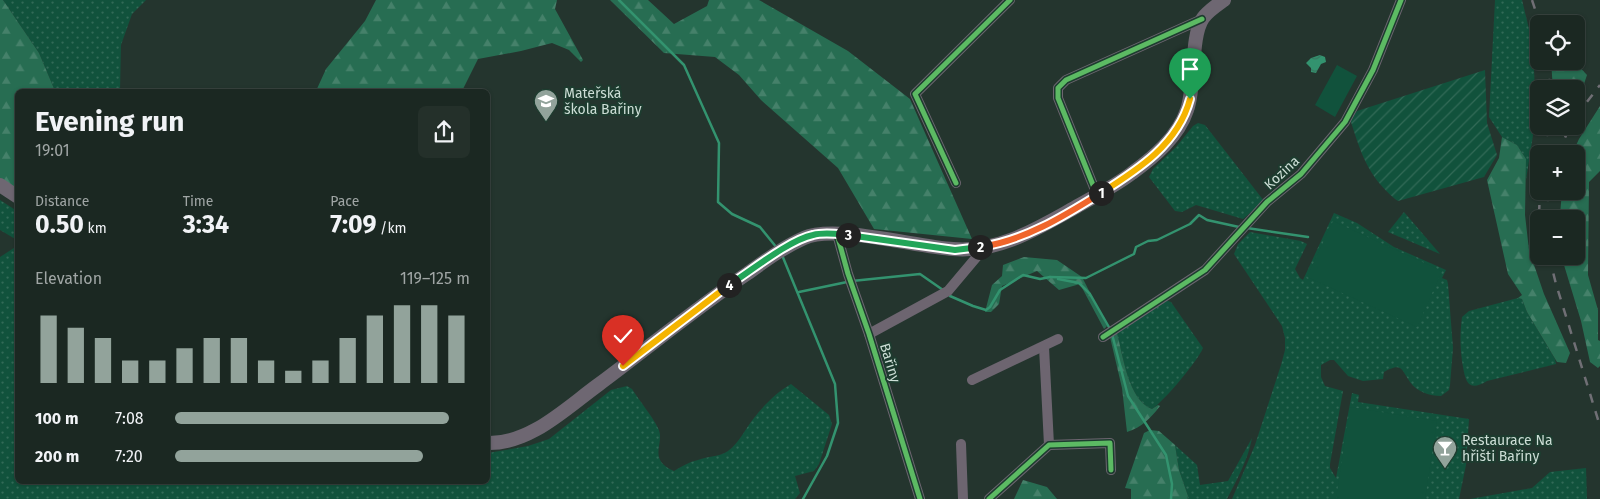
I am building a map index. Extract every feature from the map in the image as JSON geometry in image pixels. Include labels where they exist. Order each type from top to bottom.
[{"type":"main road","points":[[490,443],[510,440],[538,428],[714,296],[780,252],[813,234],[837,234],[955,250],[985,247],[1026,235],[1129,176],[1168,142],[1187,112],[1197,34],[1202,19],[1224,0]]},
{"type":"main road","points":[[0,185],[15,195]]},
{"type":"street","points":[[956,183],[915,94],[1010,0]]},
{"type":"street","name":"Kozina","points":[[1103,337],[1205,270],[1267,202],[1301,174],[1345,122],[1373,70],[1401,0]]},
{"type":"street","points":[[1097,195],[1058,98],[1058,88],[1066,80],[1202,19]]},
{"type":"street","name":"Bařiny","points":[[837,234],[852,288],[869,334],[920,499]]},
{"type":"street","name":"Bařiny","points":[[869,334],[948,291],[985,247]]},
{"type":"street","points":[[972,380],[1058,339]]},
{"type":"street","points":[[1044,347],[1049,445]]},
{"type":"street","points":[[989,499],[1049,445],[1110,443],[1112,470]]},
{"type":"street","points":[[961,444],[963,499]]},
{"type":"shaded area","points":[[3,0],[146,0],[132,14],[121,45],[120,89],[54,89],[39,53]]},
{"type":"shaded area","points":[[1495,0],[1522,0],[1530,33],[1530,70],[1534,70],[1534,80],[1530,80],[1530,135],[1533,135],[1526,180],[1526,159],[1517,145],[1502,137],[1489,117]]},
{"type":"shaded area","points":[[1337,65],[1357,76],[1335,117],[1315,105]]},
{"type":"shaded area","points":[[1485,70],[1487,123],[1497,155],[1484,177],[1398,201],[1395,199],[1371,172],[1350,119],[1357,111]]},
{"type":"shaded area","points":[[1198,123],[1205,125],[1264,201],[1243,219],[1196,205],[1182,212],[1175,211],[1149,177],[1153,169]]},
{"type":"shaded area","points":[[0,200],[15,210],[15,239],[0,230]]},
{"type":"shaded area","points":[[1404,212],[1440,254],[1388,232]]},
{"type":"shaded area","points":[[1334,213],[1357,223],[1394,247],[1446,270],[1442,278],[1447,280],[1448,284],[1453,348],[1449,390],[1441,396],[1420,391],[1410,382],[1403,370],[1398,367],[1384,372],[1383,379],[1363,381],[1348,376],[1334,360],[1321,365],[1321,377],[1325,386],[1343,391],[1330,468],[1336,478],[1352,393],[1359,395],[1358,402],[1469,419],[1466,465],[1459,499],[1232,499],[1255,445],[1285,350],[1282,326],[1234,254],[1238,244],[1250,232],[1301,241],[1307,244],[1295,269],[1303,280]]},
{"type":"shaded area","points":[[1333,221],[1442,271],[1417,327],[1307,277]]},
{"type":"shaded area","points":[[15,247],[15,484],[490,484],[490,453],[528,446],[549,439],[611,390],[627,386],[632,389],[658,428],[660,434],[659,456],[666,466],[674,471],[692,462],[728,451],[766,404],[791,384],[829,415],[832,424],[819,464],[814,471],[795,476],[800,493],[795,499],[0,499],[0,257]]},
{"type":"shaded area","points":[[1518,298],[1522,299],[1527,312],[1555,359],[1556,364],[1487,381],[1480,385],[1471,385],[1466,378],[1462,361],[1460,339],[1462,317],[1469,311]]},
{"type":"shaded area","points":[[1165,300],[1171,302],[1203,348],[1180,381],[1152,409],[1144,404],[1132,387],[1124,364],[1117,333]]},
{"type":"shaded area","points":[[1350,407],[1437,421],[1425,499],[1336,499]]},
{"type":"shaded area","points":[[1252,438],[1245,462],[1227,499],[1187,499],[1188,496],[1179,470],[1175,445],[1197,465],[1200,485],[1228,481]]},
{"type":"shaded area","points":[[1586,468],[1587,499],[1470,499],[1532,488],[1550,472]]},
{"type":"green space","points":[[0,0],[3,0],[39,53],[54,89],[15,89],[15,188],[0,178]]},
{"type":"green space","points":[[376,0],[557,0],[555,9],[583,60],[581,62],[569,50],[552,43],[478,59],[463,89],[317,89],[326,69],[365,21]]},
{"type":"green space","points":[[610,0],[648,0],[674,24],[707,6],[709,0],[759,0],[848,51],[910,99],[972,239],[874,229],[838,168],[761,100],[739,75],[715,57],[664,53]]},
{"type":"green space","points":[[1552,70],[1582,70],[1587,75],[1585,81],[1552,80]]},
{"type":"green space","points":[[1600,106],[1600,171],[1589,182],[1588,275],[1598,310],[1600,366],[1598,368],[1590,362],[1581,321],[1564,265],[1585,265],[1585,210],[1560,210],[1561,200],[1585,200],[1585,145],[1576,145],[1582,135],[1585,135],[1585,130]]},
{"type":"green space","points":[[1502,137],[1517,145],[1526,159],[1525,215],[1530,265],[1534,265],[1544,294],[1570,353],[1566,363],[1557,362],[1527,312],[1522,299],[1518,298],[1522,295],[1508,274],[1487,180],[1499,158]]},
{"type":"green space","points":[[1024,257],[1057,260],[1082,277],[1107,326],[1104,329],[1080,284],[1059,290],[1037,271],[1002,286],[999,304],[991,312],[985,312],[992,285],[1002,276],[1003,265]]},
{"type":"green space","points":[[1117,333],[1124,364],[1137,396],[1152,409],[1158,405],[1160,406],[1145,422],[1127,432],[1122,388],[1110,337]]},
{"type":"green space","points":[[1150,430],[1159,431],[1175,445],[1179,470],[1188,496],[1187,499],[1131,499],[1131,489],[1125,488],[1144,433]]},
{"type":"green space","points":[[1023,480],[1047,487],[1057,499],[1014,499]]},
{"type":"water","points":[[1320,55],[1325,57],[1326,62],[1321,64],[1316,73],[1311,72],[1311,68],[1306,63],[1311,58]]},
{"type":"waterway","points":[[619,0],[684,65],[719,143],[718,202],[732,214],[760,227],[777,248]]},
{"type":"waterway","points":[[1050,277],[1086,278],[1134,254],[1136,247],[1148,241],[1157,240],[1190,224],[1199,215],[1207,220],[1239,227]]},
{"type":"waterway","points":[[1247,228],[1308,237]]},
{"type":"waterway","points":[[782,255],[835,384],[838,423],[827,456],[803,499]]},
{"type":"waterway","points":[[852,281],[920,274],[943,290]]},
{"type":"waterway","points":[[950,296],[986,310],[990,307],[1000,290],[1023,275],[1040,279],[1050,277]]},
{"type":"waterway","points":[[1058,279],[1079,283],[1090,294],[1110,329]]},
{"type":"waterway","points":[[799,292],[847,282]]},
{"type":"waterway","points":[[1112,334],[1128,396],[1166,455],[1172,484],[1171,499]]},
{"type":"railway","points":[[1532,0],[1537,15]]},
{"type":"railway","points":[[1548,70],[1549,80]]},
{"type":"railway","points":[[1585,104],[1600,85]]},
{"type":"railway","points":[[1546,145],[1547,135]]},
{"type":"railway","points":[[1562,145],[1566,135]]},
{"type":"railway","points":[[1539,210],[1540,200]]},
{"type":"railway","points":[[1547,200],[1547,210]]},
{"type":"railway","points":[[1551,265],[1600,426]]},
{"type":"cycle path","points":[[956,183],[915,94],[1010,0]]},
{"type":"cycle path","points":[[1103,337],[1205,270],[1267,202],[1301,174],[1345,122],[1373,70],[1401,0]]},
{"type":"cycle path","points":[[1097,195],[1058,98],[1058,88],[1066,80],[1202,19]]},
{"type":"cycle path","points":[[837,234],[920,499]]},
{"type":"cycle path","points":[[989,499],[1049,445],[1110,443],[1111,470]]},
{"type":"place","name":"Mateřská škola Bařiny","points":[[546,122]]},
{"type":"place","name":"Restaurace Na hřišti Bařiny","points":[[1445,469]]},
{"type":"route","points":[[623,366],[714,296],[786,248],[813,234],[851,235],[955,250],[985,247],[1026,235],[1129,176],[1150,159],[1168,142],[1180,124],[1187,112],[1190,99]]}]
